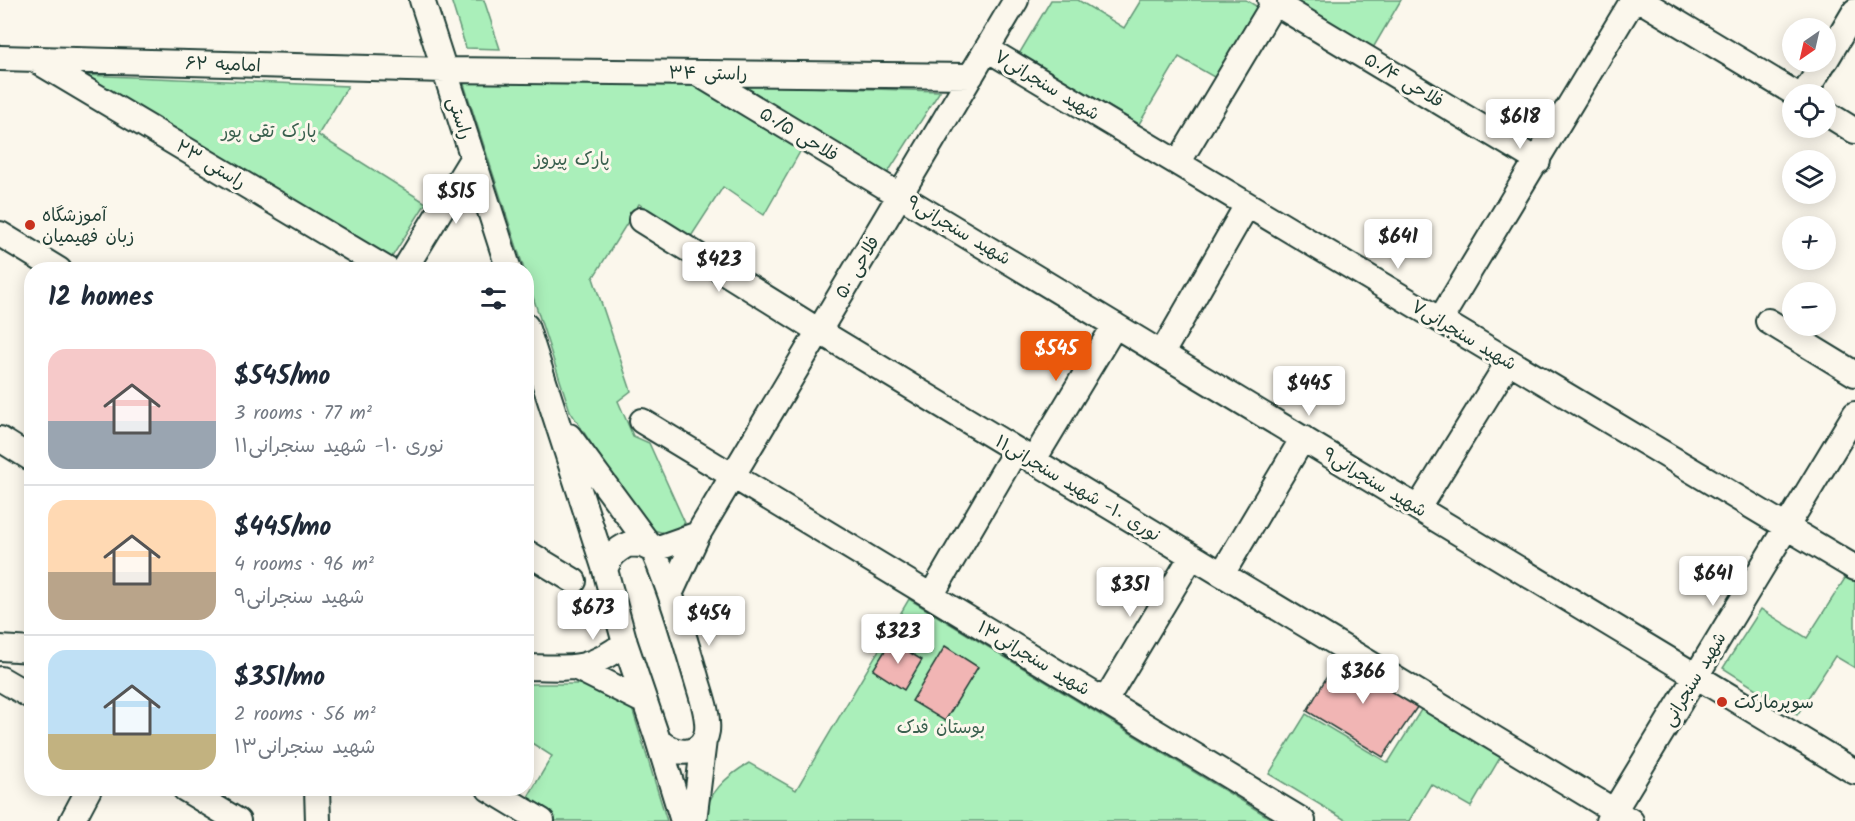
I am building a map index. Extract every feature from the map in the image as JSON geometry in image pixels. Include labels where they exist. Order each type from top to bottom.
[{"type":"street","name":"راستی","points":[[422,0],[506,262]]},
{"type":"street","name":"فلاحی ۵۰","points":[[671,592],[698,534],[1016,0]]},
{"type":"street","points":[[1440,320],[1538,161],[1633,0]]},
{"type":"street","points":[[1640,0],[1782,86]]},
{"type":"street","points":[[1178,163],[1272,1]]},
{"type":"street","name":"فلاحی ۵۰/۴","points":[[1272,1],[1538,161]]},
{"type":"street","points":[[1836,43],[1855,11]]},
{"type":"street","name":"شهید سنجرانی۷","points":[[987,49],[1855,568]]},
{"type":"street","name":"امامیه ۶۲","points":[[0,58],[445,70]]},
{"type":"street","name":"راستی ۲۳","points":[[34,59],[375,262]]},
{"type":"street","name":"راستی ۳۴","points":[[445,70],[971,76]]},
{"type":"street","name":"فلاحی ۵۰/۵","points":[[698,73],[900,195]]},
{"type":"street","points":[[1836,119],[1855,130]]},
{"type":"street","points":[[409,262],[473,157]]},
{"type":"street","name":"شهید سنجرانی۹","points":[[900,195],[1855,772]]},
{"type":"street","points":[[1162,353],[1247,205]]},
{"type":"street","name":"نوری ۱۰- شهید سنجرانی۱۱","points":[[641,220],[819,332],[1222,574],[1618,818]]},
{"type":"street","points":[[0,234],[46,262]]},
{"type":"street","points":[[1768,321],[1855,374]]},
{"type":"street","points":[[931,596],[1115,325]]},
{"type":"street","points":[[534,351],[605,570],[643,701],[658,740],[683,821]]},
{"type":"street","points":[[1418,508],[1509,361]]},
{"type":"street","name":"شهید سنجرانی","points":[[1618,818],[1696,675],[1855,414]]},
{"type":"street","points":[[556,420],[653,550],[671,592],[702,698],[707,729],[694,821]]},
{"type":"street","name":"شهید سنجرانی۱۳","points":[[642,421],[1303,821]]},
{"type":"street","points":[[1222,574],[1303,438]]},
{"type":"street","points":[[0,439],[24,454]]},
{"type":"street","points":[[605,570],[609,558],[618,549],[629,544],[642,545],[653,550],[698,534]]},
{"type":"street","points":[[1105,701],[1192,556]]},
{"type":"street","points":[[534,557],[574,581]]},
{"type":"street","points":[[534,667],[577,668],[604,659],[625,642]]},
{"type":"street","points":[[0,648],[24,650]]},
{"type":"street","points":[[577,668],[643,701]]},
{"type":"street","points":[[1,679],[24,692]]},
{"type":"street","points":[[658,740],[666,748],[675,752],[687,752],[697,748],[704,740]]},
{"type":"street","points":[[72,821],[85,796]]},
{"type":"street","points":[[196,796],[238,821]]},
{"type":"street","points":[[317,796],[318,821]]},
{"type":"street","points":[[501,796],[542,821]]},
{"type":"green space","points":[[451,0],[484,0],[500,49],[466,48]]},
{"type":"green space","points":[[1051,0],[1078,0],[1124,28],[1141,0],[1246,0],[1263,10],[1221,81],[1179,57],[1139,124],[1019,54]]},
{"type":"green space","points":[[1292,0],[1401,0],[1373,48]]},
{"type":"green space","name":"پارک تقی پور","points":[[83,75],[348,86],[318,135],[426,203],[390,260]]},
{"type":"green space","name":"پارک پیروز","points":[[462,78],[692,82],[801,150],[764,215],[723,187],[690,238],[639,204],[593,278],[631,391],[618,401],[633,436],[649,443],[685,523],[668,534],[646,528],[570,411],[534,300],[534,262],[522,262]]},
{"type":"green space","points":[[735,85],[940,91],[887,174]]},
{"type":"green space","points":[[1849,572],[1855,576],[1855,668],[1835,656],[1797,715],[1723,668],[1761,609],[1807,638]]},
{"type":"green space","name":"بوستان فدک","points":[[909,599],[1275,821],[706,821],[706,811],[713,794],[726,779],[749,763],[796,790]]},
{"type":"green space","points":[[534,684],[589,684],[631,705],[667,821],[540,821],[521,809],[529,796],[534,796],[534,787],[552,756],[534,744]]},
{"type":"green space","points":[[1429,697],[1507,746],[1471,807],[1431,784],[1409,821],[1347,821],[1269,774],[1306,714],[1388,763]]},
{"type":"building","points":[[891,641],[922,660],[904,690],[873,670]]},
{"type":"building","points":[[945,646],[978,667],[945,721],[912,701]]},
{"type":"building","points":[[1340,654],[1422,700],[1383,757],[1307,711]]},
{"type":"place","name":"آموزشگاه زبان فهیمیان","points":[[30,225]]},
{"type":"place","name":"سوپرمارکت","points":[[1722,702]]}]
